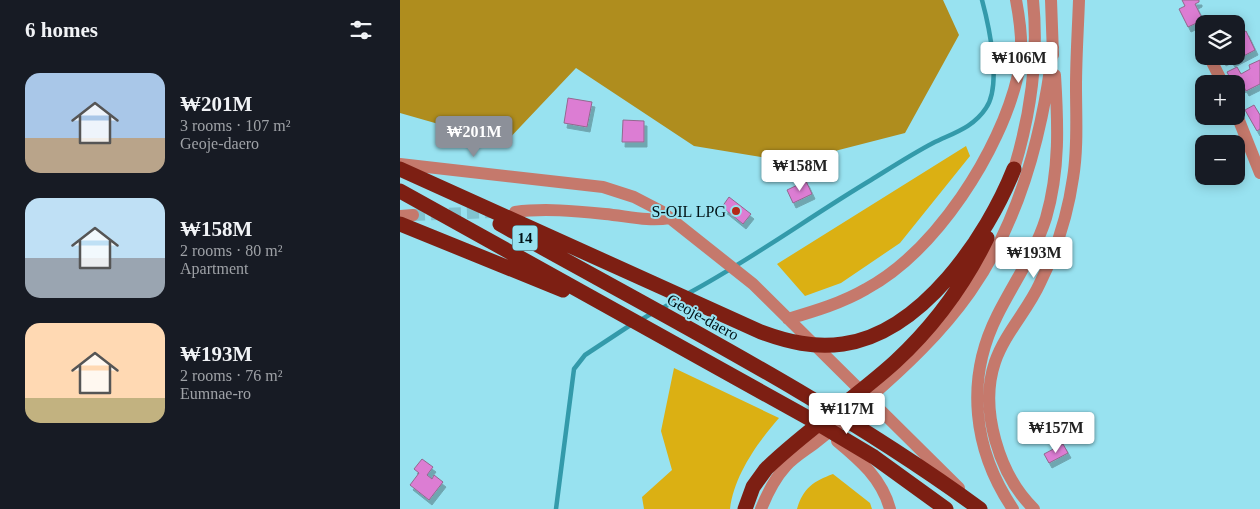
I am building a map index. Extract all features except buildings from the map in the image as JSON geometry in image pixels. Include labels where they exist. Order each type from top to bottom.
[{"type":"highway","points":[[400,170],[761,332],[808,345],[852,342],[889,327],[921,305],[980,236],[996,209],[1014,169]]},
{"type":"highway","points":[[745,509],[759,478],[882,380],[923,334],[961,284],[991,229],[1014,169]]},
{"type":"highway","name":"Geoje-daero","points":[[400,170],[684,327],[877,438],[980,509]]},
{"type":"highway","name":"14","points":[[400,191],[812,420],[874,457],[946,509]]},
{"type":"highway","points":[[400,224],[556,288],[610,307]]},
{"type":"street","points":[[788,319],[826,307],[867,289],[906,260],[944,219],[976,176],[1004,121],[1019,74],[1020,21],[1016,0]]},
{"type":"street","points":[[1014,169],[1022,142],[1032,92],[1036,55],[1034,0]]},
{"type":"street","points":[[1013,509],[996,480],[983,450],[977,414],[977,380],[988,338],[1003,304],[1032,254],[1052,195],[1058,145],[1051,0]]},
{"type":"street","points":[[1034,509],[1016,488],[998,449],[993,430],[991,382],[995,362],[1003,345],[1040,283],[1065,215],[1073,178],[1076,145],[1079,0]]},
{"type":"street","points":[[882,380],[925,346],[957,310],[979,278],[995,249],[1013,209],[1029,164],[1046,99],[1052,46]]},
{"type":"street","points":[[1241,125],[1260,173]]},
{"type":"street","points":[[400,164],[603,187],[634,197],[670,218],[747,279],[980,509]]},
{"type":"street","points":[[515,212],[532,209],[655,221],[670,218]]},
{"type":"street","points":[[812,420],[868,469],[883,490],[890,509]]},
{"type":"street","points":[[761,509],[785,459]]},
{"type":"shaded area","points":[[400,0],[943,0],[959,35],[905,133],[792,162],[694,146],[576,68],[505,143],[400,113]]},
{"type":"shaded area","points":[[966,146],[970,156],[900,243],[841,283],[805,296],[777,264]]},
{"type":"shaded area","points":[[674,368],[779,418],[755,449],[741,472],[732,497],[730,509],[644,509],[642,497],[672,470],[661,431]]},
{"type":"shaded area","points":[[833,474],[870,503],[872,509],[797,509],[802,496],[810,486],[820,479]]},
{"type":"waterway","points":[[687,294],[734,267],[910,156],[969,125],[981,115],[991,98],[994,71],[991,40],[982,0]]},
{"type":"waterway","points":[[661,309],[678,299]]},
{"type":"waterway","points":[[639,321],[654,312]]},
{"type":"waterway","points":[[556,509],[574,369],[585,355],[632,324]]},
{"type":"tunnel","points":[[413,215],[495,212]]},
{"type":"place","name":"S-OIL LPG","points":[[736,211]]}]
